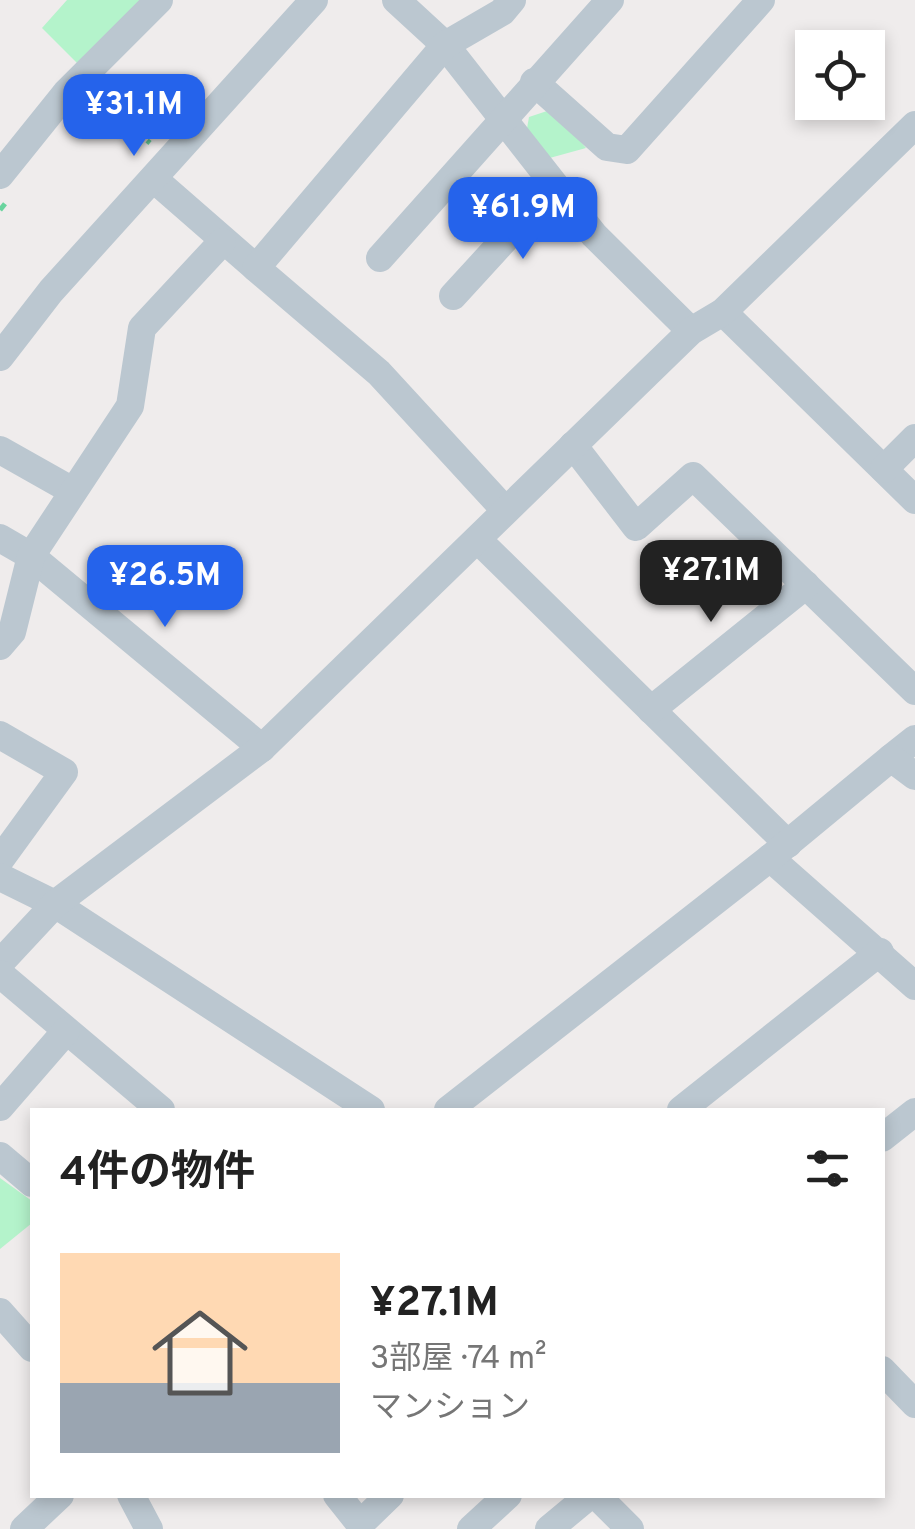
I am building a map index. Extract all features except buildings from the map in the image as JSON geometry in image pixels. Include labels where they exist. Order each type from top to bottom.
[{"type":"street","points":[[2,168],[66,93],[159,0]]},
{"type":"street","points":[[0,356],[51,291],[314,0]]},
{"type":"street","points":[[396,0],[444,45],[594,234],[691,330]]},
{"type":"street","points":[[256,268],[444,45],[502,12],[512,0]]},
{"type":"street","points":[[380,258],[610,0]]},
{"type":"street","points":[[534,82],[607,147],[627,150],[761,0]]},
{"type":"street","points":[[0,963],[56,904],[262,748],[479,541],[505,510],[691,330],[723,312],[915,126]]},
{"type":"street","points":[[162,170],[222,242],[379,373],[505,510]]},
{"type":"street","points":[[453,296],[507,237],[560,193]]},
{"type":"street","points":[[0,646],[12,632],[32,556],[130,406],[142,328],[222,242]]},
{"type":"street","points":[[723,312],[915,500]]},
{"type":"street","points":[[884,470],[915,438]]},
{"type":"street","points":[[573,445],[636,528],[693,476],[915,691]]},
{"type":"street","points":[[0,450],[72,490]]},
{"type":"street","points":[[0,538],[32,556],[262,748]]},
{"type":"street","points":[[479,541],[652,710],[779,851],[915,986]]},
{"type":"street","points":[[652,710],[806,585]]},
{"type":"street","points":[[0,735],[64,772],[0,860]]},
{"type":"street","points":[[451,1108],[779,851],[915,739]]},
{"type":"street","points":[[891,758],[915,776]]},
{"type":"street","points":[[0,877],[56,904],[368,1108]]},
{"type":"street","points":[[684,1108],[880,952]]},
{"type":"street","points":[[0,974],[159,1108]]},
{"type":"street","points":[[0,1108],[66,1032]]},
{"type":"street","points":[[885,1136],[915,1112]]},
{"type":"street","points":[[0,1156],[30,1181]]},
{"type":"street","points":[[0,1312],[30,1346]]},
{"type":"street","points":[[885,1373],[915,1404]]},
{"type":"street","points":[[24,1529],[57,1498]]},
{"type":"street","points":[[132,1498],[149,1529]]},
{"type":"street","points":[[339,1498],[362,1526],[387,1498]]},
{"type":"street","points":[[471,1529],[505,1498]]},
{"type":"street","points":[[549,1529],[589,1498]]},
{"type":"street","points":[[596,1498],[630,1529]]},
{"type":"path","points":[[96,96],[162,170]]},
{"type":"green space","points":[[67,0],[141,0],[78,64],[42,28]]},
{"type":"green space","points":[[553,109],[586,148],[546,159],[526,134],[529,117]]},
{"type":"green space","points":[[0,1178],[30,1200],[30,1225],[0,1249]]}]
